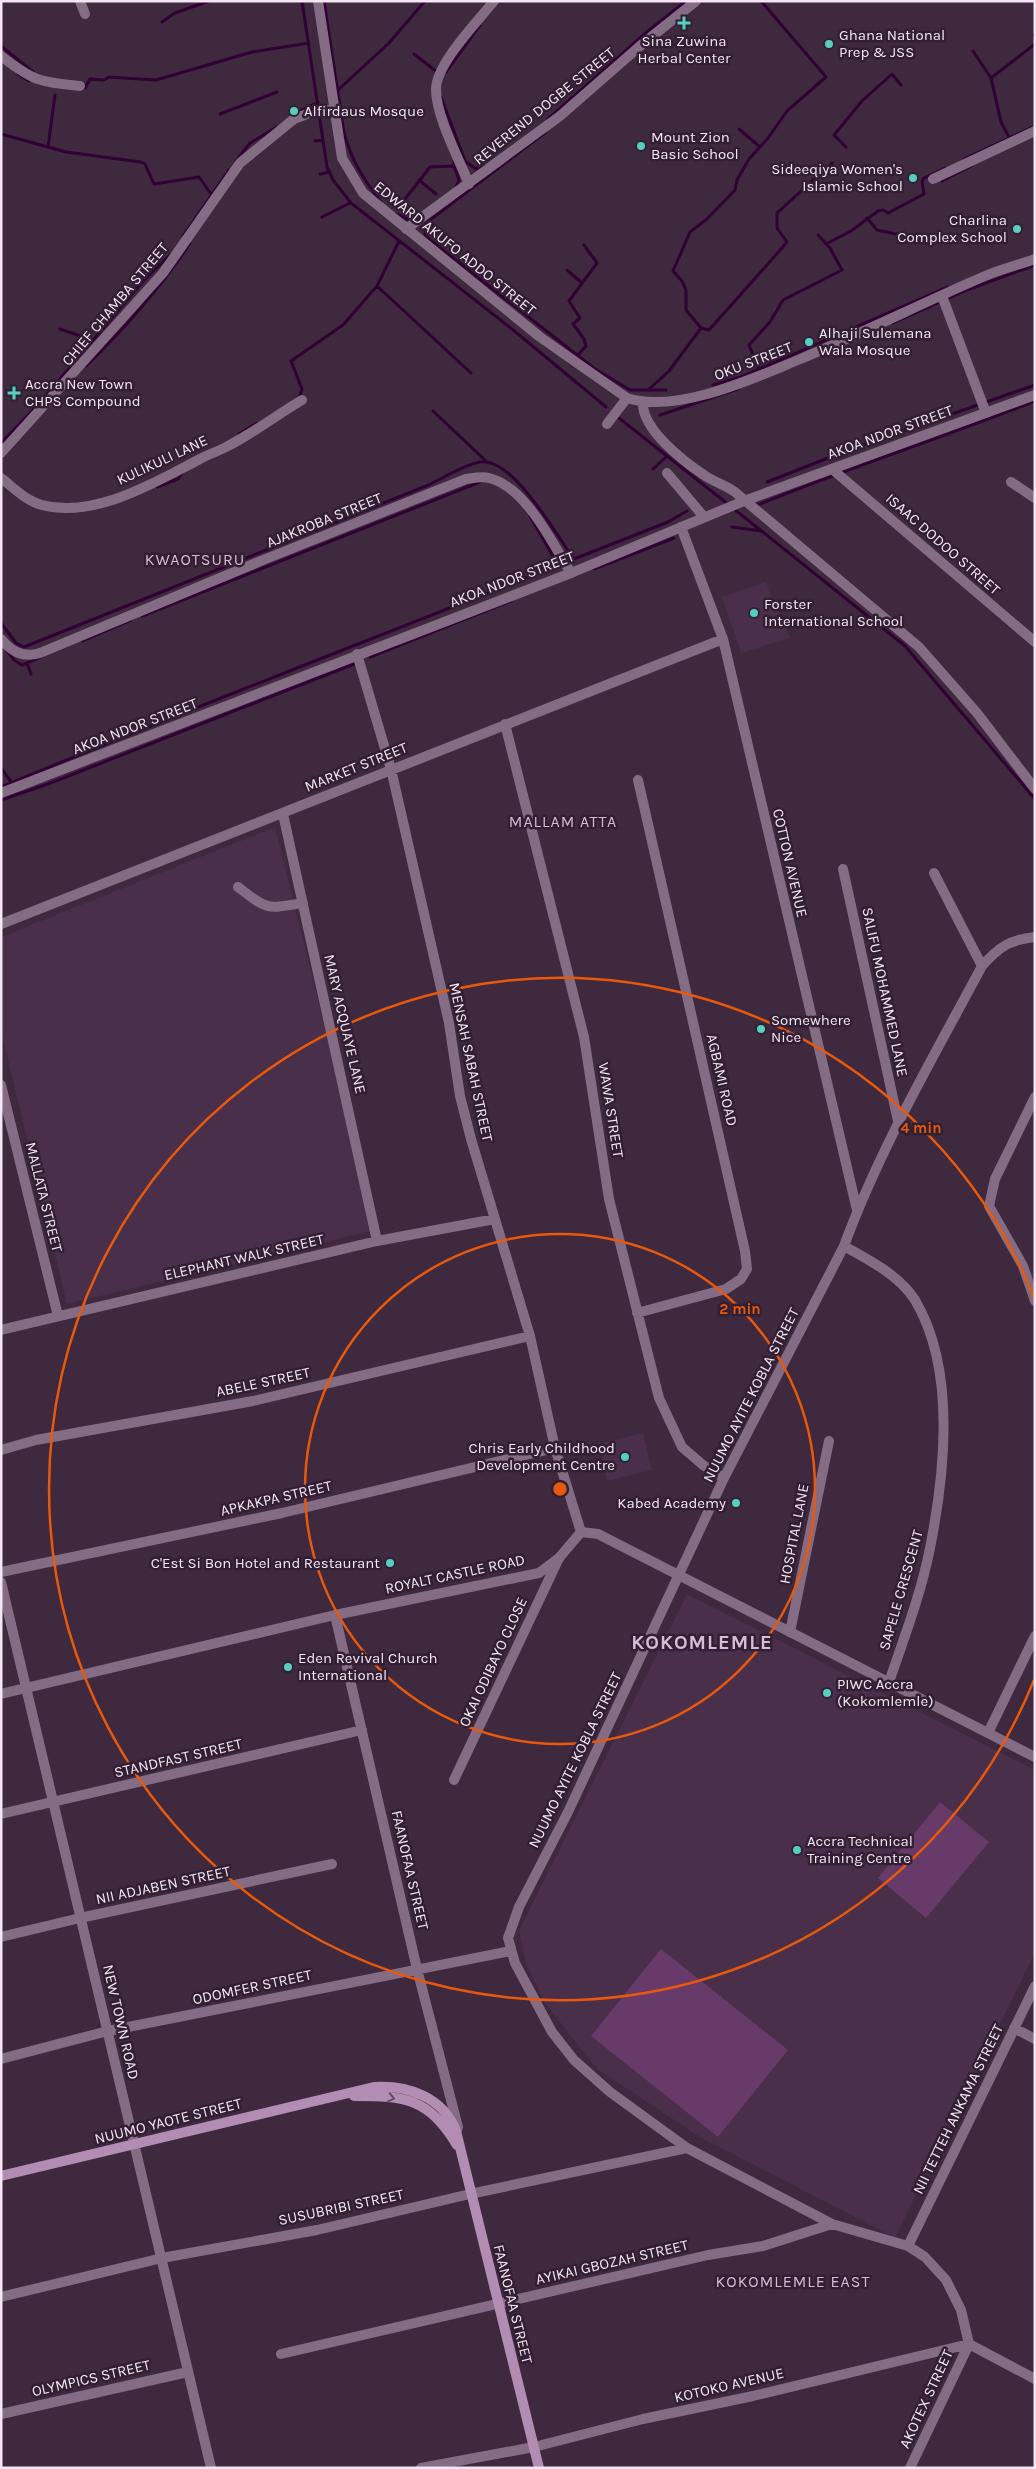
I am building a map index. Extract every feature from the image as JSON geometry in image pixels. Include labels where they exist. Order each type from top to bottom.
[{"type":"main road","name":"NUUMO YAOTE STREET","points":[[1,2176],[374,2087],[387,2086],[414,2091],[441,2107],[452,2119],[459,2148]]},
{"type":"main road","name":"NUUMO YAOTE STREET","points":[[342,2096],[389,2096],[420,2104],[445,2125],[459,2148]]},
{"type":"main road","name":"FAANOFAA STREET","points":[[459,2148],[539,2468]]},
{"type":"street","points":[[80,1],[85,14]]},
{"type":"street","name":"EDWARD AKUFO ADDO STREET","points":[[318,1],[329,110],[342,158],[352,178],[363,193],[540,337],[627,398],[643,403]]},
{"type":"street","points":[[469,184],[441,115],[435,90],[437,80],[444,66],[494,1]]},
{"type":"street","name":"REVEREND DOGBE STREET","points":[[406,229],[560,116],[640,46],[696,1]]},
{"type":"street","points":[[1,56],[25,74],[44,82],[80,86]]},
{"type":"street","name":"CHIEF CHAMBA STREET","points":[[1,453],[163,273],[240,164],[294,119],[312,112],[329,110]]},
{"type":"street","points":[[933,179],[1035,131]]},
{"type":"street","name":"OKU STREET","points":[[643,403],[728,389],[847,340],[986,276],[1035,259]]},
{"type":"street","points":[[942,296],[986,413]]},
{"type":"street","name":"AKOA NDOR STREET","points":[[1,794],[357,654],[571,573],[744,501],[1035,395]]},
{"type":"street","points":[[607,424],[627,398]]},
{"type":"street","name":"KULIKULI LANE","points":[[1,478],[22,494],[43,505],[71,508],[93,504],[137,491],[158,482],[228,446],[302,400]]},
{"type":"street","points":[[643,403],[642,412],[647,424],[662,439],[703,475],[730,489],[920,647],[977,713],[1035,789]]},
{"type":"street","name":"ISAAC DODOO STREET","points":[[832,470],[1035,642]]},
{"type":"street","points":[[667,473],[708,515]]},
{"type":"street","name":"AJAKROBA STREET","points":[[1,638],[20,654],[29,656],[40,653],[268,558],[466,479],[489,478],[504,484],[518,494],[539,522],[571,573]]},
{"type":"street","points":[[1011,482],[1035,498]]},
{"type":"street","name":"COTTON AVENUE","points":[[681,527],[723,639],[857,1210]]},
{"type":"street","name":"MARKET STREET","points":[[1,924],[723,639]]},
{"type":"street","name":"MENSAH SABAH STREET","points":[[357,654],[391,769],[448,1023],[460,1096],[530,1336],[555,1448],[581,1532]]},
{"type":"street","name":"WAWA STREET","points":[[505,724],[584,1037],[609,1199],[659,1398],[682,1447],[703,1465],[724,1478]]},
{"type":"street","name":"AGBAMI ROAD","points":[[637,1313],[726,1289],[741,1279],[747,1269],[743,1242],[638,780]]},
{"type":"street","name":"MARY ACQUAYE LANE","points":[[283,814],[378,1241]]},
{"type":"street","name":"SALIFU MOHAMMED LANE","points":[[843,869],[898,1121]]},
{"type":"street","points":[[934,873],[982,966]]},
{"type":"street","points":[[238,887],[261,904],[271,908],[303,903]]},
{"type":"street","name":"NUUMO AYITE KOBLA STREET","points":[[969,2344],[961,2310],[946,2280],[925,2257],[908,2246],[832,2224],[687,2148],[610,2092],[574,2060],[552,2032],[515,1963],[508,1938],[519,1907],[568,1812],[724,1478],[844,1246],[857,1210],[898,1121],[982,966],[1003,946],[1014,940],[1035,937]]},
{"type":"street","name":"MALLATA STREET","points":[[1,1084],[58,1316]]},
{"type":"street","points":[[1035,1097],[995,1179],[989,1206],[1023,1266],[1035,1301]]},
{"type":"street","name":"ELEPHANT WALK STREET","points":[[1,1330],[378,1241],[495,1219]]},
{"type":"street","name":"SAPELE CRESCENT","points":[[844,1246],[881,1266],[914,1299],[931,1337],[941,1381],[943,1436],[939,1498],[932,1541],[915,1605],[889,1682]]},
{"type":"street","name":"ABELE STREET","points":[[1,1450],[36,1440],[253,1401],[530,1336]]},
{"type":"street","name":"HOSPITAL LANE","points":[[790,1632],[829,1442]]},
{"type":"street","name":"APKAKPA STREET","points":[[1,1572],[282,1513],[555,1448]]},
{"type":"street","points":[[581,1532],[598,1534],[677,1576],[1035,1757]]},
{"type":"street","name":"ROYALT CASTLE ROAD","points":[[1,1694],[335,1615],[539,1572],[559,1558],[581,1532]]},
{"type":"street","name":"OKAI ODIBAYO CLOSE","points":[[454,1780],[559,1558]]},
{"type":"street","name":"NEW TOWN ROAD","points":[[1,1582],[211,2468]]},
{"type":"street","name":"FAANOFAA STREET","points":[[335,1615],[416,1969],[458,2127],[456,2131]]},
{"type":"street","points":[[988,1733],[1035,1636]]},
{"type":"street","name":"STANDFAST STREET","points":[[1,1814],[362,1730]]},
{"type":"street","name":"NII ADJABEN STREET","points":[[1,1937],[80,1918],[332,1864]]},
{"type":"street","name":"ODOMFER STREET","points":[[1,2058],[108,2032],[511,1950]]},
{"type":"street","name":"NII TETTEH ANKAMA STREET","points":[[908,2246],[1035,1986]]},
{"type":"street","points":[[1014,2028],[1035,2038]]},
{"type":"street","name":"SUSUBRIBI STREET","points":[[1,2297],[162,2258],[317,2230],[470,2194],[687,2148]]},
{"type":"street","name":"AYIKAI GBOZAH STREET","points":[[281,2354],[708,2255],[763,2246],[832,2224]]},
{"type":"street","points":[[969,2344],[1035,2379]]},
{"type":"street","name":"KOTOKO AVENUE","points":[[421,2468],[534,2447],[642,2419],[753,2396],[969,2344]]},
{"type":"street","name":"AKOTEX STREET","points":[[910,2468],[969,2344]]},
{"type":"street","name":"OLYMPICS STREET","points":[[1,2414],[188,2372]]},
{"type":"shaded area","name":"Forster International School","points":[[766,582],[790,638],[741,653],[722,597]]},
{"type":"shaded area","points":[[275,827],[375,1230],[67,1304],[1,1031],[1,937]]},
{"type":"shaded area","name":"Chris Early Childhood Development Centre","points":[[643,1433],[652,1470],[607,1481],[599,1444]]},
{"type":"shaded area","name":"Accra Technical Training Centre","points":[[687,1594],[1035,1770],[1035,1953],[895,2238],[700,2137],[597,2069],[545,2003],[526,1965],[519,1930]]},
{"type":"shaded area","points":[[940,1802],[989,1842],[926,1918],[878,1878]]},
{"type":"shaded area","points":[[661,1949],[788,2050],[718,2137],[591,2036]]},
{"type":"waterway","points":[[162,22],[175,13],[209,1]]},
{"type":"waterway","points":[[302,1],[327,167],[333,180],[351,203],[512,329],[606,407]]},
{"type":"waterway","points":[[324,1],[344,133],[359,169],[381,202]]},
{"type":"waterway","points":[[337,91],[389,43],[425,1]]},
{"type":"waterway","points":[[548,119],[647,32],[686,1]]},
{"type":"waterway","points":[[761,1],[826,77],[787,111],[768,138],[749,159],[737,180],[735,190],[707,219],[690,232],[673,271],[682,281],[686,290],[686,310],[701,328],[709,330],[787,242],[777,228],[777,213],[832,163]]},
{"type":"waterway","points":[[446,72],[480,25]]},
{"type":"waterway","points":[[82,88],[85,88],[90,79],[104,80],[109,77],[156,80],[252,52],[309,43]]},
{"type":"waterway","points":[[991,78],[1035,44]]},
{"type":"waterway","points":[[1,46],[33,72]]},
{"type":"waterway","points":[[973,51],[991,78],[1001,122],[1009,137]]},
{"type":"waterway","points":[[414,54],[437,72]]},
{"type":"waterway","points":[[18,74],[29,81]]},
{"type":"waterway","points":[[846,147],[834,135],[862,101],[892,74],[901,85]]},
{"type":"waterway","points":[[220,114],[277,92]]},
{"type":"waterway","points":[[48,147],[55,95]]},
{"type":"waterway","points":[[441,97],[465,161],[476,169],[485,166]]},
{"type":"waterway","points":[[296,113],[318,102]]},
{"type":"waterway","points":[[964,159],[1035,126]]},
{"type":"waterway","points":[[236,161],[250,143],[277,127]]},
{"type":"waterway","points":[[739,129],[760,147]]},
{"type":"waterway","points":[[546,132],[426,223],[425,236],[595,369],[630,390],[666,390]]},
{"type":"waterway","points":[[1,134],[66,152],[141,162],[145,164],[154,184],[199,177],[211,194]]},
{"type":"waterway","points":[[315,141],[323,140]]},
{"type":"waterway","points":[[454,160],[459,180],[456,187]]},
{"type":"waterway","points":[[402,203],[430,167],[454,166]]},
{"type":"waterway","points":[[942,181],[971,166]]},
{"type":"waterway","points":[[826,244],[851,231],[878,211],[883,210],[888,213],[924,194],[922,181],[924,178],[945,168]]},
{"type":"waterway","points":[[183,236],[229,170]]},
{"type":"waterway","points":[[320,174],[330,172]]},
{"type":"waterway","points":[[419,180],[436,194]]},
{"type":"waterway","points":[[322,217],[350,203]]},
{"type":"waterway","points":[[396,214],[408,219],[415,217]]},
{"type":"waterway","points":[[867,218],[877,230],[900,235]]},
{"type":"waterway","points":[[759,369],[749,345],[770,322],[783,300],[842,270],[830,248],[818,235]]},
{"type":"waterway","points":[[299,398],[302,389],[291,361],[343,325],[377,286],[399,241]]},
{"type":"waterway","points":[[86,366],[141,308],[190,243]]},
{"type":"waterway","points":[[578,355],[586,346],[584,339],[573,324],[580,318],[569,301],[597,263],[584,245]]},
{"type":"waterway","points":[[1,443],[37,406],[145,279],[171,254]]},
{"type":"waterway","points":[[893,323],[967,290],[1035,265]]},
{"type":"waterway","points":[[567,270],[582,283]]},
{"type":"waterway","points":[[377,286],[471,373]]},
{"type":"waterway","points":[[713,385],[741,377],[948,287]]},
{"type":"waterway","points":[[648,390],[669,371],[701,328]]},
{"type":"waterway","points":[[60,329],[92,340]]},
{"type":"waterway","points":[[767,482],[846,451],[1035,385]]},
{"type":"waterway","points":[[660,415],[738,389]]},
{"type":"waterway","points":[[755,506],[1035,401]]},
{"type":"waterway","points":[[433,411],[488,463]]},
{"type":"waterway","points":[[619,418],[729,505]]},
{"type":"waterway","points":[[239,434],[257,423]]},
{"type":"waterway","points":[[653,469],[667,456]]},
{"type":"waterway","points":[[1,623],[16,643],[24,647],[426,486],[459,469],[480,462],[493,464],[520,484],[574,559],[668,522],[687,511]]},
{"type":"waterway","points":[[157,487],[178,479],[182,473]]},
{"type":"waterway","points":[[142,616],[480,482]]},
{"type":"waterway","points":[[734,509],[905,646],[1035,799]]},
{"type":"waterway","points":[[1,787],[210,702],[558,565],[530,516]]},
{"type":"waterway","points":[[732,527],[761,531]]},
{"type":"waterway","points":[[594,569],[674,538]]},
{"type":"waterway","points":[[370,657],[511,601]]},
{"type":"waterway","points":[[82,641],[131,620]]},
{"type":"waterway","points":[[6,649],[14,660],[22,665],[41,657]]},
{"type":"waterway","points":[[27,663],[31,674]]},
{"type":"waterway","points":[[1,800],[48,784],[354,664]]},
{"type":"waterway","points":[[1,768],[12,783]]},
{"type":"place","name":"Sina Zuwina Herbal Center","points":[[684,23]]},
{"type":"place","name":"Ghana National Prep & JSS","points":[[829,44]]},
{"type":"place","name":"Alfirdaus Mosque","points":[[294,111]]},
{"type":"place","name":"Mount Zion Basic School","points":[[641,146]]},
{"type":"place","name":"Sideeqiya Women's Islamic School","points":[[913,178]]},
{"type":"place","name":"Charlina Complex School","points":[[1017,229]]},
{"type":"place","name":"Alhaji Sulemana Wala Mosque","points":[[809,342]]},
{"type":"place","name":"Accra New Town CHPS Compound","points":[[14,393]]},
{"type":"place","name":"Forster International School","points":[[754,613]]},
{"type":"place","name":"Somewhere Nice","points":[[761,1029]]},
{"type":"place","name":"Chris Early Childhood Development Centre","points":[[625,1457]]},
{"type":"place","name":"Kabed Academy","points":[[736,1503]]},
{"type":"place","name":"C'Est Si Bon Hotel and Restaurant","points":[[390,1563]]},
{"type":"place","name":"Eden Revival Church International","points":[[288,1667]]},
{"type":"place","name":"PIWC Accra (Kokomlemle)","points":[[827,1693]]},
{"type":"place","name":"Accra Technical Training Centre","points":[[797,1850]]},
{"type":"district","name":"KWAOTSURU","points":[[195,559]]},
{"type":"district","name":"MALLAM ATTA","points":[[563,821]]},
{"type":"district","name":"KOKOMLEMLE","points":[[702,1642]]},
{"type":"district","name":"KOKOMLEMLE EAST","points":[[793,2281]]}]
